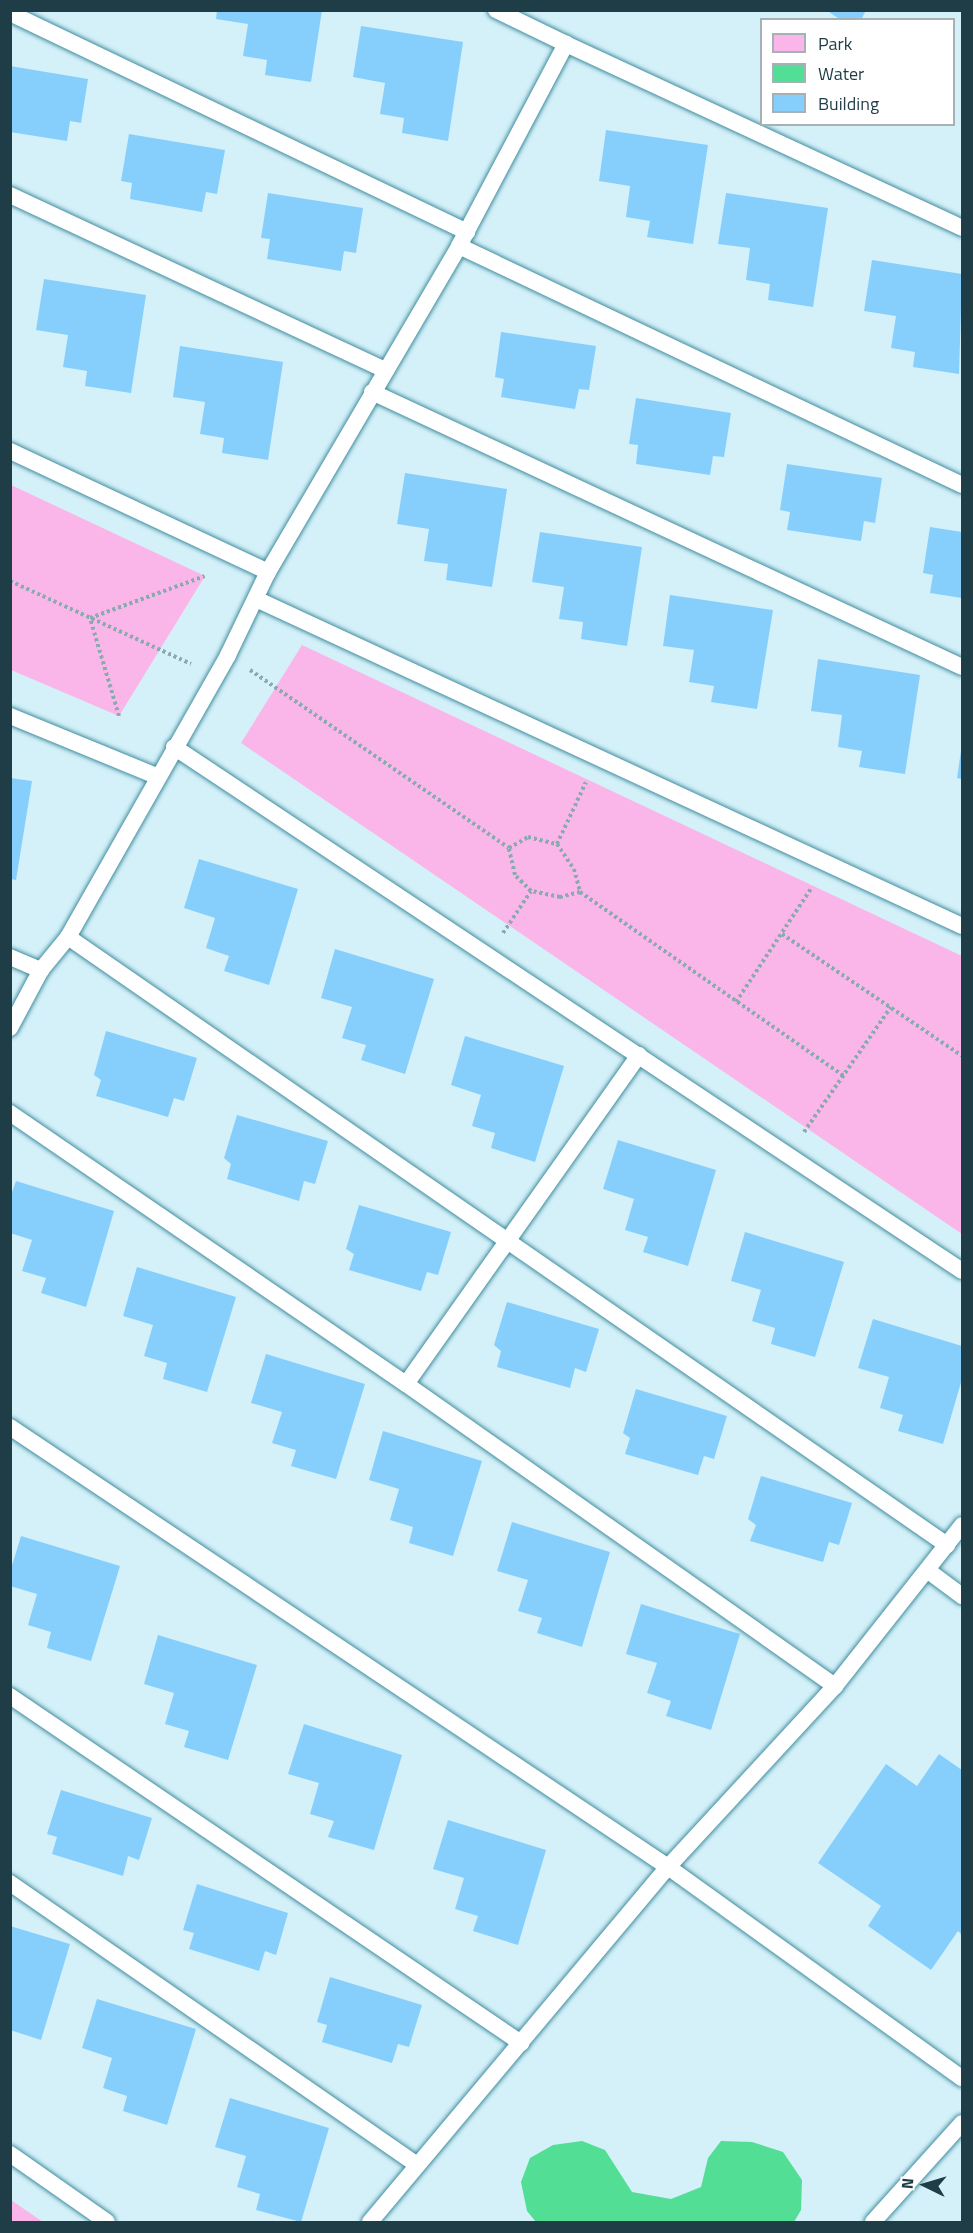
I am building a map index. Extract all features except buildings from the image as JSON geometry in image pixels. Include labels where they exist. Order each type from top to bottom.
[{"type":"lane","points":[[496,10],[963,228]]},
{"type":"lane","points":[[10,14],[963,485]]},
{"type":"lane","points":[[10,1029],[41,970],[68,937],[156,776],[228,655],[268,572],[463,239],[566,44]]},
{"type":"lane","points":[[10,195],[386,370]]},
{"type":"lane","points":[[372,392],[963,667]]},
{"type":"lane","points":[[10,451],[268,572]]},
{"type":"lane","points":[[256,599],[963,926]]},
{"type":"lane","points":[[10,716],[156,776]]},
{"type":"lane","points":[[174,747],[963,1271]]},
{"type":"lane","points":[[68,937],[947,1545]]},
{"type":"lane","points":[[10,957],[41,970]]},
{"type":"lane","points":[[406,1384],[639,1055]]},
{"type":"lane","points":[[10,1113],[406,1384],[835,1686]]},
{"type":"lane","points":[[10,1427],[668,1867],[963,2078]]},
{"type":"lane","points":[[371,2222],[416,2164],[668,1867],[835,1686],[963,1525]]},
{"type":"lane","points":[[927,1570],[963,1596]]},
{"type":"lane","points":[[10,1696],[521,2043]]},
{"type":"lane","points":[[10,1883],[416,2164]]},
{"type":"lane","points":[[873,2223],[963,2123]]},
{"type":"lane","points":[[10,2154],[107,2223]]},
{"type":"path","points":[[90,618],[205,576]]},
{"type":"path","points":[[10,581],[216,675]]},
{"type":"path","points":[[90,618],[119,716]]},
{"type":"path","points":[[228,655],[509,848],[515,875],[531,891],[560,897],[580,892]]},
{"type":"path","points":[[557,844],[597,757]]},
{"type":"path","points":[[509,848],[528,837],[557,844],[574,869],[580,892],[844,1076]]},
{"type":"path","points":[[736,1002],[827,863]]},
{"type":"path","points":[[489,955],[531,891]]},
{"type":"path","points":[[782,934],[963,1056]]},
{"type":"path","points":[[789,1155],[891,1007]]},
{"type":"green space","points":[[11,485],[205,576],[119,716],[11,670]]},
{"type":"green space","points":[[302,645],[962,956],[962,1234],[241,743]]},
{"type":"green space","points":[[11,2200],[43,2222],[11,2222]]},
{"type":"water","points":[[582,2141],[605,2150],[632,2192],[671,2199],[701,2187],[708,2158],[721,2141],[752,2142],[783,2152],[802,2180],[801,2210],[794,2222],[536,2222],[527,2211],[521,2182],[530,2158],[553,2145]]}]
